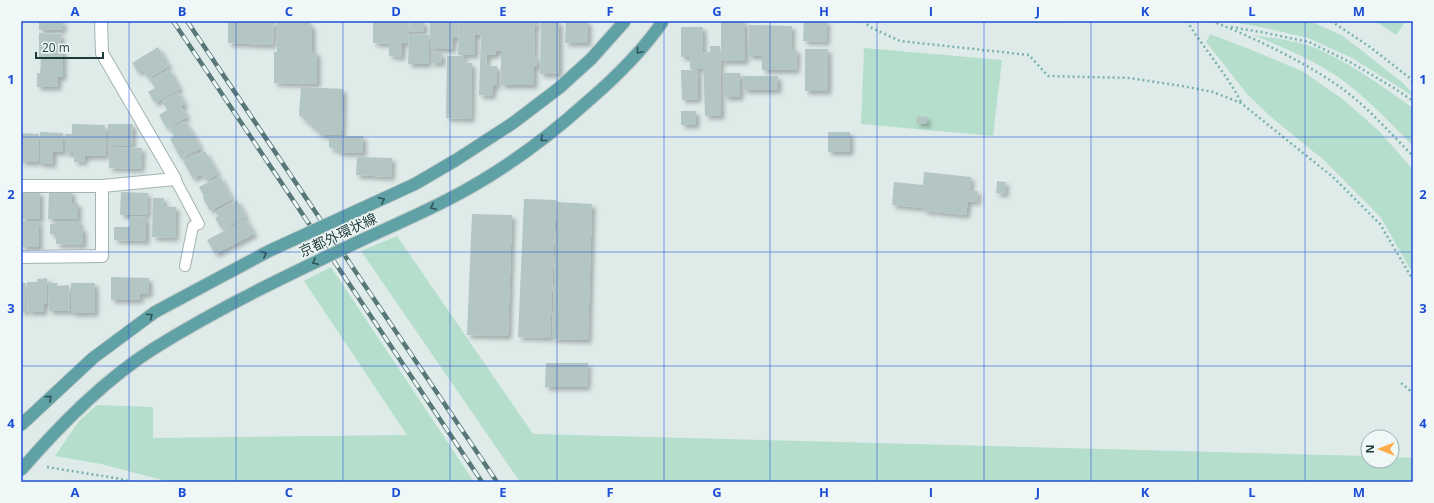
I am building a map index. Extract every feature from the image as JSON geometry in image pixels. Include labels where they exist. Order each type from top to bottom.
[{"type":"main road","name":"京都外環状線","points":[[21,425],[94,358],[155,312],[269,251],[415,184],[456,160],[513,123],[559,88],[591,59],[625,21]]},
{"type":"main road","name":"京都外環状線","points":[[21,470],[51,435],[107,383],[150,351],[189,327],[270,283],[447,200],[491,175],[527,151],[565,122],[603,89],[629,63],[663,21]]},
{"type":"street","points":[[21,186],[102,186],[175,179],[102,53],[101,21]]},
{"type":"street","points":[[21,257],[102,256],[102,186]]},
{"type":"lane","points":[[175,179],[199,224],[193,226],[185,266]]},
{"type":"path","points":[[862,21],[870,27],[900,41],[1029,55],[1048,76],[1130,78],[1213,92],[1241,103],[1334,178],[1380,224],[1413,280]]},
{"type":"path","points":[[1036,21],[1059,21]]},
{"type":"path","points":[[1187,21],[1199,41],[1232,86],[1241,103]]},
{"type":"path","points":[[1212,21],[1291,58],[1338,85],[1375,117],[1413,156]]},
{"type":"path","points":[[1330,21],[1370,47],[1413,82]]},
{"type":"path","points":[[1227,27],[1309,42],[1350,62],[1413,101]]},
{"type":"path","points":[[1401,383],[1413,393]]},
{"type":"path","points":[[45,466],[131,482]]},
{"type":"green space","points":[[1226,21],[1310,21],[1343,36],[1403,83],[1413,94],[1413,96],[1352,58],[1308,38],[1261,27]]},
{"type":"green space","points":[[1375,21],[1406,21],[1396,35]]},
{"type":"green space","points":[[1210,34],[1302,71],[1344,100],[1381,133],[1413,170],[1413,274],[1381,218],[1326,162],[1270,116],[1248,95],[1206,42]]},
{"type":"green space","points":[[1253,35],[1303,44],[1323,51],[1389,91],[1413,108],[1413,146],[1369,102],[1351,86],[1331,72],[1287,49]]},
{"type":"green space","points":[[864,48],[1002,60],[993,136],[861,124]]},
{"type":"green space","points":[[397,236],[533,434],[1360,456],[1360,469],[1400,469],[1400,457],[1413,458],[1413,482],[520,482],[361,251]]},
{"type":"green space","points":[[331,267],[474,482],[170,482],[101,464],[55,456],[79,421],[97,405],[153,407],[153,438],[407,435],[304,281]]},
{"type":"building","points":[[39,21],[63,21],[63,30],[39,30]]},
{"type":"building","points":[[228,21],[274,21],[273,45],[228,43]]},
{"type":"building","points":[[277,21],[309,21],[309,25],[312,25],[312,52],[317,52],[317,84],[274,83],[274,52],[277,52]]},
{"type":"building","points":[[373,21],[409,21],[408,43],[402,43],[402,57],[389,56],[389,44],[373,43]]},
{"type":"building","points":[[410,21],[424,21],[424,32],[409,31]]},
{"type":"building","points":[[430,21],[458,21],[458,38],[453,38],[453,49],[430,49]]},
{"type":"building","points":[[459,21],[539,21],[539,25],[535,25],[534,57],[537,58],[537,67],[534,67],[534,85],[501,85],[501,51],[496,51],[496,55],[487,55],[486,66],[497,66],[497,86],[493,86],[492,96],[479,95],[481,35],[475,35],[475,55],[458,55]]},
{"type":"building","points":[[541,21],[559,21],[559,74],[540,74]]},
{"type":"building","points":[[566,21],[588,21],[588,43],[565,43]]},
{"type":"building","points":[[721,21],[745,21],[745,61],[721,61]]},
{"type":"building","points":[[804,21],[827,21],[826,42],[803,41]]},
{"type":"building","points":[[749,25],[792,26],[791,49],[797,50],[796,70],[762,70],[762,56],[748,56]]},
{"type":"building","points":[[681,27],[703,27],[703,53],[710,52],[710,46],[720,46],[721,116],[705,116],[703,58],[703,69],[690,69],[690,57],[681,57]]},
{"type":"building","points":[[39,33],[61,34],[60,49],[63,49],[63,77],[58,77],[58,87],[37,87],[37,73],[40,73],[41,59],[39,59]]},
{"type":"building","points":[[409,34],[429,35],[428,64],[408,64]]},
{"type":"building","points":[[158,47],[169,66],[148,79],[143,70],[138,73],[132,63]]},
{"type":"building","points":[[805,49],[828,49],[828,91],[805,91]]},
{"type":"building","points":[[431,53],[442,53],[442,63],[431,63]]},
{"type":"building","points":[[447,56],[464,56],[463,62],[472,63],[471,119],[446,118]]},
{"type":"building","points":[[169,69],[180,89],[155,103],[148,92],[155,88],[150,80]]},
{"type":"building","points":[[681,70],[698,70],[698,99],[682,100]]},
{"type":"building","points":[[724,73],[740,73],[740,97],[724,97]]},
{"type":"building","points":[[743,76],[778,76],[778,90],[743,90]]},
{"type":"building","points":[[301,87],[343,89],[342,135],[321,135],[299,115]]},
{"type":"building","points":[[178,92],[185,104],[181,106],[187,117],[167,129],[159,115],[167,110],[162,101]]},
{"type":"building","points":[[681,111],[696,111],[696,125],[681,125]]},
{"type":"building","points":[[917,116],[927,117],[927,124],[916,123]]},
{"type":"building","points":[[185,121],[201,148],[181,159],[170,139],[174,136],[170,129]]},
{"type":"building","points":[[72,124],[105,125],[106,156],[84,156],[85,161],[74,162],[74,153],[65,153],[65,134],[72,134]]},
{"type":"building","points":[[108,124],[133,124],[132,146],[108,146]]},
{"type":"building","points":[[40,132],[63,133],[63,152],[53,152],[53,164],[40,164]]},
{"type":"building","points":[[828,132],[850,132],[850,152],[828,152]]},
{"type":"building","points":[[21,133],[39,134],[39,162],[21,162]]},
{"type":"building","points":[[329,136],[363,136],[363,153],[342,153],[329,147]]},
{"type":"building","points":[[109,147],[142,148],[141,169],[109,168]]},
{"type":"building","points":[[205,151],[218,174],[206,181],[201,174],[193,179],[183,161],[196,153],[197,156]]},
{"type":"building","points":[[357,157],[392,158],[391,177],[356,175]]},
{"type":"building","points":[[924,172],[971,177],[970,190],[978,191],[977,202],[968,201],[966,215],[924,211],[923,208],[892,205],[894,182],[923,185]]},
{"type":"building","points":[[220,176],[232,199],[210,211],[199,187]]},
{"type":"building","points":[[997,181],[1006,182],[1005,194],[996,193]]},
{"type":"building","points":[[49,191],[72,191],[72,203],[78,203],[78,219],[48,219]]},
{"type":"building","points":[[22,192],[40,192],[40,219],[21,219]]},
{"type":"building","points":[[121,192],[148,193],[147,215],[120,215]]},
{"type":"building","points":[[153,198],[164,198],[163,206],[176,207],[175,238],[152,237]]},
{"type":"building","points":[[524,199],[556,200],[550,338],[518,337]]},
{"type":"building","points":[[237,200],[246,217],[222,230],[215,218],[218,216],[215,212]]},
{"type":"building","points":[[557,202],[592,204],[588,340],[552,339]]},
{"type":"building","points":[[472,214],[512,215],[508,336],[467,335]]},
{"type":"building","points":[[130,216],[146,217],[146,241],[114,240],[114,227],[130,227]]},
{"type":"building","points":[[246,219],[254,234],[215,254],[207,240]]},
{"type":"building","points":[[21,221],[39,221],[39,247],[22,247]]},
{"type":"building","points":[[55,221],[80,221],[79,228],[83,228],[83,245],[56,244],[56,234],[50,234],[50,224],[55,224]]},
{"type":"building","points":[[111,277],[149,278],[149,294],[140,294],[140,300],[111,300]]},
{"type":"building","points":[[47,278],[47,304],[44,304],[44,312],[28,312],[27,282],[37,282],[37,279]]},
{"type":"building","points":[[21,283],[26,283],[26,312],[21,312]]},
{"type":"building","points":[[48,283],[57,283],[57,286],[69,285],[70,311],[49,311]]},
{"type":"building","points":[[71,283],[95,283],[95,313],[71,313]]},
{"type":"building","points":[[546,363],[588,363],[587,387],[545,387]]},
{"type":"railway","points":[[173,21],[482,482]]},
{"type":"railway","points":[[187,21],[497,482]]}]
